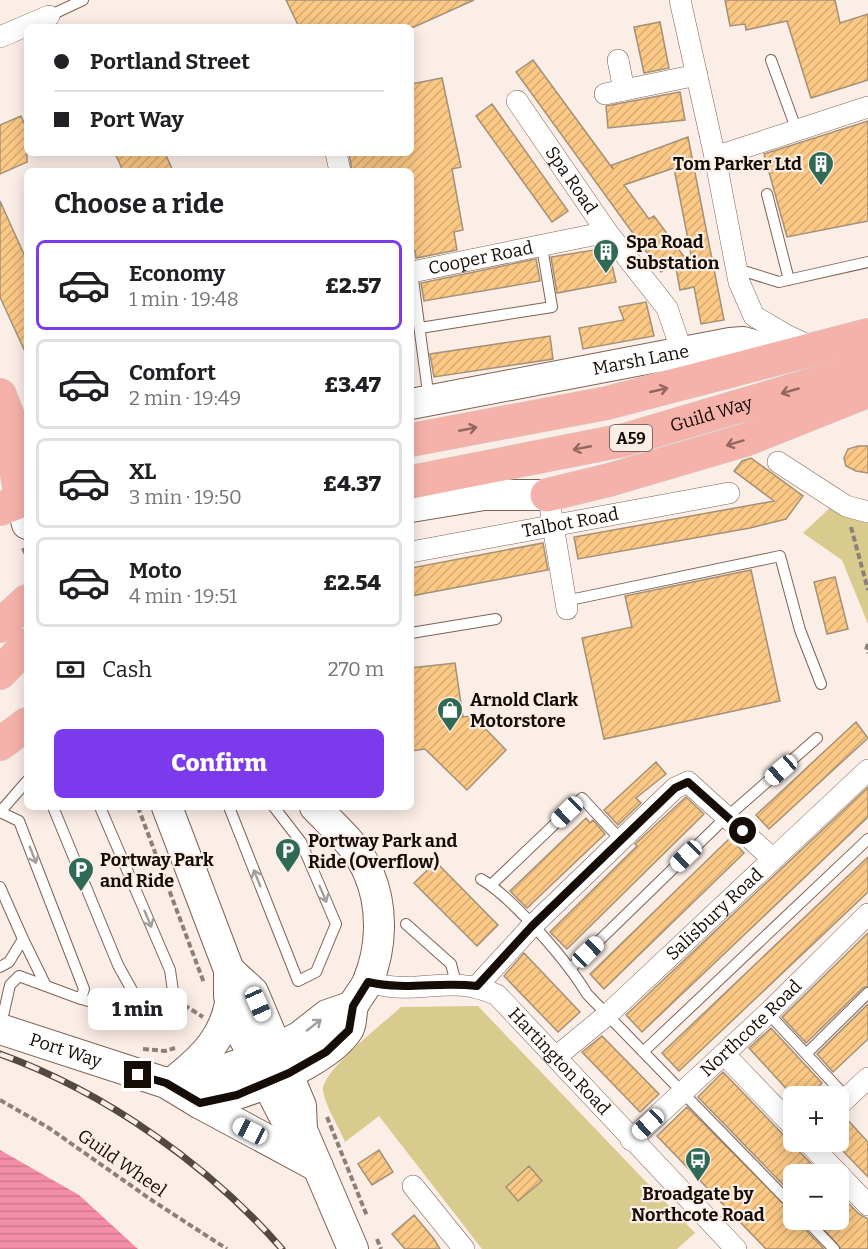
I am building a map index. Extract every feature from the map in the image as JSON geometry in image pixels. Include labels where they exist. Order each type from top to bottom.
[{"type":"highway","name":"A59","points":[[803,352],[868,335]]},
{"type":"highway","name":"Guild Way","points":[[414,439],[607,403],[803,352]]},
{"type":"highway","name":"Guild Way","points":[[414,481],[624,440],[868,368]]},
{"type":"highway","points":[[550,510],[609,480],[745,440],[868,391]]},
{"type":"highway","points":[[9,422],[19,509]]},
{"type":"highway","points":[[0,744],[24,726]]},
{"type":"street","points":[[680,0],[715,157],[739,282],[754,315],[803,352]]},
{"type":"street","points":[[30,24],[48,16]]},
{"type":"street","points":[[0,37],[24,26]]},
{"type":"street","points":[[618,60],[614,92],[697,75]]},
{"type":"street","name":"Spa Road","points":[[517,101],[607,232],[667,308],[682,352]]},
{"type":"street","points":[[715,157],[868,107]]},
{"type":"street","name":"Cooper Road","points":[[414,272],[607,232]]},
{"type":"street","points":[[730,343],[754,315]]},
{"type":"street","name":"Marsh Lane","points":[[420,402],[730,343],[743,342],[803,352]]},
{"type":"street","points":[[778,462],[846,506],[868,512]]},
{"type":"street","name":"Talbot Road","points":[[414,551],[550,510],[729,493]]},
{"type":"street","points":[[414,507],[484,495],[550,510],[566,605]]},
{"type":"street","name":"Salisbury Road","points":[[557,1056],[607,1015],[868,770]]},
{"type":"street","points":[[361,994],[395,988],[467,985],[532,926],[675,788],[688,782],[773,859]]},
{"type":"street","points":[[168,810],[217,978],[220,1013],[272,1066],[301,1106],[302,1130],[353,1249]]},
{"type":"street","points":[[171,1081],[272,1066],[326,1052],[349,1030],[377,952],[380,932],[369,873],[351,843],[318,810]]},
{"type":"street","name":"Northcote Road","points":[[631,1140],[768,1013],[868,914]]},
{"type":"street","points":[[217,978],[253,992],[272,1066]]},
{"type":"street","name":"Hartington Road","points":[[467,985],[497,994],[557,1056],[631,1140],[736,1249]]},
{"type":"street","points":[[171,1081],[218,1039],[227,1019],[220,1013]]},
{"type":"street","name":"Port Way","points":[[0,1029],[171,1081],[200,1103],[318,1167]]},
{"type":"street","points":[[724,1054],[783,1115]]},
{"type":"street","points":[[200,1103],[237,1095],[272,1066]]},
{"type":"street","points":[[849,1096],[868,1078]]},
{"type":"street","points":[[818,1152],[868,1205]]},
{"type":"street","points":[[413,1186],[464,1249]]},
{"type":"lane","points":[[48,16],[83,0]]},
{"type":"lane","points":[[771,60],[797,131]]},
{"type":"lane","points":[[767,194],[789,280]]},
{"type":"lane","points":[[420,328],[552,307],[542,247]]},
{"type":"lane","points":[[736,269],[779,282],[868,262]]},
{"type":"lane","name":"Cooper Road","points":[[414,286],[420,328],[420,402]]},
{"type":"lane","points":[[566,605],[780,556],[800,630],[821,684]]},
{"type":"lane","points":[[414,633],[496,619]]},
{"type":"lane","points":[[572,968],[728,817],[817,738]]},
{"type":"lane","points":[[24,784],[0,812],[19,821],[84,989],[81,999]]},
{"type":"lane","points":[[621,840],[582,798],[486,882],[572,968],[586,994],[783,1196]]},
{"type":"lane","points":[[54,810],[118,965],[133,992],[135,1001],[131,1011]]},
{"type":"lane","points":[[0,1029],[14,979],[19,976],[81,999],[131,1011],[150,1012],[174,998],[170,970],[101,810]]},
{"type":"lane","points":[[230,810],[298,981],[316,972],[336,924],[301,842],[276,810]]},
{"type":"lane","points":[[643,1052],[868,839]]},
{"type":"lane","points":[[0,887],[45,984]]},
{"type":"lane","points":[[406,924],[451,964],[467,985]]},
{"type":"lane","points":[[0,967],[9,962],[23,939]]},
{"type":"lane","points":[[806,1054],[868,993]]},
{"type":"lane","points":[[768,1013],[806,1054],[831,1086]]},
{"type":"lane","points":[[816,1230],[834,1249]]},
{"type":"path","points":[[846,506],[868,590]]},
{"type":"path","points":[[868,644],[866,650],[868,653]]},
{"type":"path","points":[[139,810],[217,978]]},
{"type":"path","points":[[174,998],[220,1013]]},
{"type":"path","points":[[136,1048],[165,1051],[183,1046]]},
{"type":"path","name":"Guild Wheel","points":[[0,1100],[50,1128],[153,1202],[227,1249]]},
{"type":"shaded area","points":[[833,505],[868,516],[868,624],[842,560],[803,533]]},
{"type":"shaded area","points":[[478,1006],[695,1233],[677,1249],[482,1249],[379,1116],[345,1142],[323,1091],[325,1083],[342,1060],[401,1007]]},
{"type":"shaded area","points":[[0,1150],[79,1195],[138,1249],[0,1249]]},
{"type":"building","points":[[286,0],[474,0],[414,27],[414,24],[298,24]]},
{"type":"building","points":[[725,0],[835,0],[840,23],[868,14],[868,80],[811,98],[787,21],[746,30],[745,24],[730,26]]},
{"type":"building","points":[[660,22],[669,68],[644,73],[634,27]]},
{"type":"building","points":[[533,60],[613,169],[612,165],[688,137],[724,320],[701,324],[694,287],[680,290],[675,262],[661,272],[516,72]],"holes":[[[674,168],[694,270],[654,216],[649,219],[624,185]]]},
{"type":"building","points":[[442,78],[461,167],[452,169],[463,230],[454,232],[457,250],[416,258],[414,251],[414,168],[352,168],[350,156],[414,156],[414,83]]},
{"type":"building","points":[[680,92],[685,120],[608,128],[606,106]]},
{"type":"building","points":[[492,104],[568,211],[552,222],[476,116]]},
{"type":"building","points":[[21,116],[24,123],[24,156],[27,156],[27,162],[0,174],[0,125]]},
{"type":"building","name":"Tom Parker Ltd","points":[[868,121],[868,221],[787,237],[764,154]]},
{"type":"building","points":[[116,156],[166,156],[172,168],[122,168]]},
{"type":"building","points":[[0,201],[24,254],[24,349],[0,297]]},
{"type":"building","points":[[600,249],[604,267],[612,265],[616,282],[557,293],[551,257]]},
{"type":"building","points":[[536,259],[540,281],[424,301],[421,283]]},
{"type":"building","points":[[646,302],[654,336],[583,349],[579,328],[624,320],[619,307]]},
{"type":"building","points":[[550,336],[553,359],[434,377],[430,354]]},
{"type":"building","points":[[868,446],[868,473],[846,466],[844,458],[848,449]]},
{"type":"building","points":[[751,458],[803,496],[786,519],[750,528],[578,559],[574,537],[774,501],[734,471],[742,461]]},
{"type":"building","points":[[543,543],[548,570],[414,595],[414,567]]},
{"type":"building","points":[[751,570],[780,701],[604,739],[582,638],[632,627],[625,596]]},
{"type":"building","points":[[835,577],[848,629],[827,634],[814,582]]},
{"type":"building","name":"Arnold Clark Motorstore","points":[[455,663],[463,717],[473,716],[506,750],[467,790],[425,749],[414,751],[414,668]]},
{"type":"building","points":[[856,722],[868,738],[769,829],[756,815]]},
{"type":"building","points":[[656,762],[666,774],[636,798],[641,803],[618,825],[604,810]]},
{"type":"building","points":[[868,787],[868,817],[642,1032],[626,1015]]},
{"type":"building","points":[[686,797],[704,814],[567,949],[550,932],[637,846],[635,844]]},
{"type":"building","points":[[586,818],[590,823],[593,820],[605,834],[527,908],[510,891]]},
{"type":"building","points":[[730,838],[744,853],[604,989],[590,974]]},
{"type":"building","points":[[868,857],[868,892],[679,1071],[662,1053]]},
{"type":"building","points":[[436,862],[498,925],[477,946],[414,883]]},
{"type":"building","points":[[868,933],[868,986],[863,988],[806,1043],[782,1017]]},
{"type":"building","points":[[524,953],[580,1012],[558,1032],[504,976]]},
{"type":"building","points":[[868,1004],[868,1039],[833,1072],[817,1054]]},
{"type":"building","points":[[771,1028],[822,1083],[819,1086],[784,1086],[749,1048]]},
{"type":"building","points":[[602,1036],[659,1094],[640,1112],[582,1052]]},
{"type":"building","points":[[723,1072],[783,1134],[783,1152],[800,1152],[811,1164],[783,1164],[783,1185],[698,1097]]},
{"type":"building","points":[[687,1107],[783,1203],[783,1230],[806,1230],[824,1249],[766,1249],[657,1136]]},
{"type":"building","points":[[849,1121],[868,1142],[868,1177],[844,1152],[849,1152]]},
{"type":"building","points":[[379,1150],[393,1172],[372,1185],[358,1164]]},
{"type":"building","points":[[529,1166],[542,1181],[518,1201],[506,1187]]},
{"type":"building","points":[[849,1204],[868,1219],[868,1249],[841,1249],[825,1230],[849,1230]]},
{"type":"building","points":[[414,1215],[440,1249],[405,1249],[392,1234]]},
{"type":"railway","points":[[0,1054],[78,1089],[153,1134],[222,1188],[282,1249]]},
{"type":"place","name":"Tom Parker Ltd","points":[[821,187]]},
{"type":"place","name":"Spa Road Substation","points":[[606,275]]},
{"type":"place","name":"Arnold Clark Motorstore","points":[[450,733]]},
{"type":"place","name":"Portway Park and Ride (Overflow)","points":[[288,874]]},
{"type":"place","name":"Portway Park and Ride","points":[[81,893]]},
{"type":"place","name":"Broadgate by Northcote Road","points":[[698,1183]]},
{"type":"route","points":[[138,1075],[166,1083],[200,1103],[217,1101],[289,1073],[326,1052],[349,1030],[353,1006],[368,982],[395,988],[456,983],[477,986],[532,926],[675,788],[688,782],[743,831]]}]
